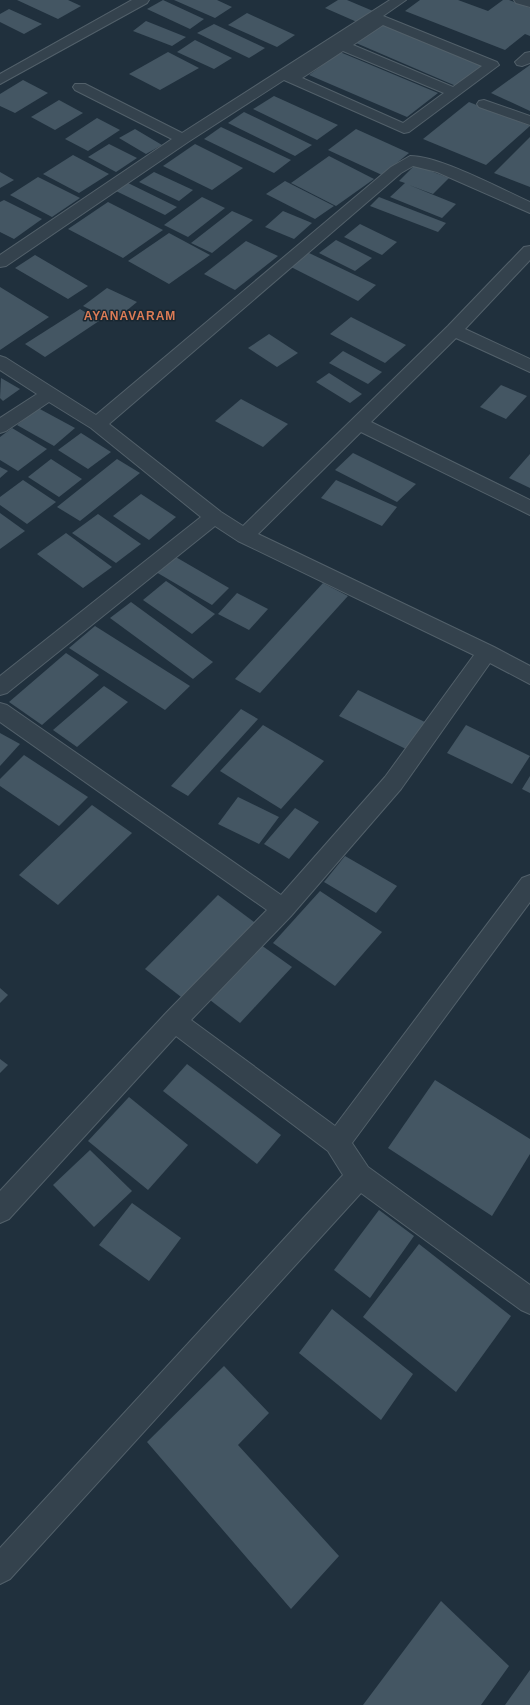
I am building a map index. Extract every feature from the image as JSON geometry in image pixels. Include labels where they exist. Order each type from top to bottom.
[{"type":"street","points":[[0,80],[142,0]]},
{"type":"street","points":[[0,262],[183,138],[338,44],[382,20],[492,65],[404,129],[291,79],[338,44],[399,0]]},
{"type":"street","points":[[521,0],[530,4]]},
{"type":"street","points":[[338,44],[453,92]]},
{"type":"street","points":[[80,87],[183,138]]},
{"type":"street","points":[[484,104],[530,121]]},
{"type":"street","points":[[97,424],[390,176],[410,161],[417,160],[442,169],[530,208]]},
{"type":"street","points":[[246,536],[358,423],[454,330],[530,251]]},
{"type":"street","points":[[454,330],[530,366]]},
{"type":"street","points":[[0,362],[97,424],[214,517],[246,536],[487,652],[530,676]]},
{"type":"street","points":[[0,428],[50,393]]},
{"type":"street","points":[[358,423],[530,508]]},
{"type":"street","points":[[0,687],[214,517]]},
{"type":"street","points":[[0,1210],[174,1021],[283,909],[393,783],[487,652]]},
{"type":"street","points":[[0,711],[283,909]]},
{"type":"street","points":[[337,1143],[530,885]]},
{"type":"street","points":[[174,1021],[337,1143],[359,1176],[530,1301]]},
{"type":"street","points":[[0,1569],[359,1176]]},
{"type":"building","points":[[17,0],[68,0],[81,6],[58,19]]},
{"type":"building","points":[[163,0],[204,19],[190,29],[147,9]]},
{"type":"building","points":[[174,0],[217,0],[232,7],[215,18]]},
{"type":"building","points":[[338,0],[347,0],[373,11],[357,22],[325,8]]},
{"type":"building","points":[[420,0],[458,0],[488,11],[503,0],[509,0],[530,8],[530,36],[525,34],[505,50],[405,11]]},
{"type":"building","points":[[9,9],[42,24],[24,34],[0,22],[0,14]]},
{"type":"building","points":[[247,13],[295,35],[277,47],[228,25]]},
{"type":"building","points":[[146,21],[186,37],[172,46],[133,31]]},
{"type":"building","points":[[385,23],[485,65],[456,86],[356,43]]},
{"type":"building","points":[[214,24],[265,48],[249,58],[197,33]]},
{"type":"building","points":[[195,40],[232,58],[214,69],[177,52]]},
{"type":"building","points":[[168,52],[199,68],[160,90],[129,74]]},
{"type":"building","points":[[340,52],[438,93],[407,117],[309,75]]},
{"type":"building","points":[[530,65],[530,111],[491,93]]},
{"type":"building","points":[[23,80],[48,93],[15,113],[0,106],[0,94]]},
{"type":"building","points":[[274,96],[338,125],[317,140],[253,109]]},
{"type":"building","points":[[59,100],[83,113],[55,130],[31,117]]},
{"type":"building","points":[[469,102],[530,126],[486,165],[423,139]]},
{"type":"building","points":[[244,112],[312,145],[295,156],[228,123]]},
{"type":"building","points":[[97,118],[120,130],[88,151],[65,139]]},
{"type":"building","points":[[221,127],[291,160],[274,173],[204,139]]},
{"type":"building","points":[[135,129],[162,145],[146,154],[119,138]]},
{"type":"building","points":[[356,129],[409,153],[382,175],[328,150]]},
{"type":"building","points":[[530,137],[530,187],[494,173]]},
{"type":"building","points":[[109,144],[137,158],[116,172],[88,157]]},
{"type":"building","points":[[195,144],[243,168],[212,190],[163,166]]},
{"type":"building","points":[[73,155],[109,174],[79,193],[43,174]]},
{"type":"building","points":[[329,156],[374,179],[336,206],[291,183]]},
{"type":"building","points":[[415,165],[449,178],[433,194],[409,185],[456,204],[442,218],[390,197],[405,183],[399,181]]},
{"type":"building","points":[[0,172],[14,180],[0,188]]},
{"type":"building","points":[[154,172],[193,190],[179,201],[139,182]]},
{"type":"building","points":[[38,177],[80,198],[52,217],[10,195]]},
{"type":"building","points":[[285,181],[334,206],[315,219],[266,194]]},
{"type":"building","points":[[128,183],[177,207],[165,215],[116,191]]},
{"type":"building","points":[[202,197],[225,208],[188,237],[164,225]]},
{"type":"building","points":[[379,197],[446,223],[438,232],[370,206]]},
{"type":"building","points":[[4,200],[42,219],[14,239],[0,232],[0,202]]},
{"type":"building","points":[[108,202],[163,230],[123,258],[68,229]]},
{"type":"building","points":[[232,211],[253,220],[212,253],[191,243]]},
{"type":"building","points":[[283,211],[312,223],[294,239],[265,227]]},
{"type":"building","points":[[360,224],[397,242],[382,255],[344,237]]},
{"type":"building","points":[[169,233],[210,255],[169,284],[128,261]]},
{"type":"building","points":[[336,240],[372,258],[355,271],[319,253]]},
{"type":"building","points":[[246,241],[278,256],[235,290],[204,274]]},
{"type":"building","points":[[307,252],[376,285],[358,301],[289,266]]},
{"type":"building","points":[[35,255],[88,286],[68,299],[15,268]]},
{"type":"building","points":[[0,287],[49,317],[0,350]]},
{"type":"building","points":[[107,288],[137,302],[114,321],[83,306]]},
{"type":"building","points":[[80,309],[99,321],[45,357],[25,344]]},
{"type":"building","points":[[351,317],[406,345],[385,363],[330,334]]},
{"type":"building","points":[[269,334],[298,353],[277,367],[248,348]]},
{"type":"building","points":[[343,351],[382,372],[368,384],[329,363]]},
{"type":"building","points":[[329,373],[362,394],[350,403],[316,382]]},
{"type":"building","points":[[1,378],[20,389],[3,401],[0,398]]},
{"type":"building","points":[[501,385],[527,396],[506,419],[480,407]]},
{"type":"building","points":[[241,399],[288,424],[263,447],[215,421]]},
{"type":"building","points":[[38,408],[75,428],[54,446],[17,425]]},
{"type":"building","points":[[12,428],[47,449],[18,471],[0,460],[0,437]]},
{"type":"building","points":[[81,433],[111,452],[88,469],[58,450]]},
{"type":"building","points":[[353,453],[416,484],[397,502],[335,470]]},
{"type":"building","points":[[530,454],[530,488],[509,478]]},
{"type":"building","points":[[51,459],[82,479],[59,497],[28,477]]},
{"type":"building","points":[[117,459],[140,473],[80,521],[57,507]]},
{"type":"building","points":[[0,467],[8,471],[0,478]]},
{"type":"building","points":[[23,480],[56,502],[27,524],[0,505],[0,497]]},
{"type":"building","points":[[336,480],[397,507],[382,526],[321,498]]},
{"type":"building","points":[[141,494],[176,517],[149,540],[113,516]]},
{"type":"building","points":[[0,513],[25,531],[0,549]]},
{"type":"building","points":[[98,514],[141,544],[116,563],[72,533]]},
{"type":"building","points":[[66,533],[112,567],[83,588],[37,554]]},
{"type":"building","points":[[174,556],[229,588],[212,605],[156,572]]},
{"type":"building","points":[[166,581],[215,614],[192,634],[143,600]]},
{"type":"building","points":[[323,583],[348,596],[260,693],[235,679]]},
{"type":"building","points":[[237,593],[268,609],[249,630],[218,614]]},
{"type":"building","points":[[131,602],[213,662],[193,679],[110,618]]},
{"type":"building","points":[[95,626],[190,686],[165,710],[69,648]]},
{"type":"building","points":[[66,653],[99,675],[42,725],[9,702]]},
{"type":"building","points":[[104,686],[128,702],[77,747],[53,730]]},
{"type":"building","points":[[358,690],[427,723],[408,750],[339,716]]},
{"type":"building","points":[[241,709],[258,719],[188,796],[171,786]]},
{"type":"building","points":[[263,725],[324,761],[281,809],[220,771]]},
{"type":"building","points":[[466,725],[530,756],[512,784],[447,753]]},
{"type":"building","points":[[0,733],[20,744],[0,766]]},
{"type":"building","points":[[24,755],[88,797],[59,826],[0,786],[0,779]]},
{"type":"building","points":[[530,776],[530,793],[522,789]]},
{"type":"building","points":[[238,797],[279,817],[259,844],[218,824]]},
{"type":"building","points":[[92,805],[132,833],[58,905],[19,875]]},
{"type":"building","points":[[295,808],[319,822],[289,859],[264,844]]},
{"type":"building","points":[[345,856],[397,886],[376,913],[324,882]]},
{"type":"building","points":[[320,891],[382,932],[335,986],[273,943]]},
{"type":"building","points":[[218,895],[258,925],[185,1000],[145,969]]},
{"type":"building","points":[[261,945],[292,967],[240,1023],[210,1000]]},
{"type":"building","points":[[0,988],[8,995],[0,1003]]},
{"type":"building","points":[[0,1059],[8,1065],[0,1073]]},
{"type":"building","points":[[187,1064],[281,1135],[257,1164],[163,1091]]},
{"type":"building","points":[[435,1080],[530,1139],[530,1154],[492,1216],[388,1148]]},
{"type":"building","points":[[129,1097],[188,1145],[148,1190],[88,1141]]},
{"type":"building","points":[[90,1150],[132,1191],[94,1227],[53,1185]]},
{"type":"building","points":[[132,1203],[181,1238],[149,1281],[99,1245]]},
{"type":"building","points":[[379,1210],[414,1236],[370,1298],[334,1270]]},
{"type":"building","points":[[419,1244],[511,1316],[456,1392],[363,1317]]},
{"type":"building","points":[[332,1309],[413,1374],[381,1420],[299,1353]]},
{"type":"building","points":[[224,1366],[269,1413],[238,1445],[339,1556],[291,1609],[147,1442]]},
{"type":"building","points":[[441,1601],[509,1666],[481,1705],[363,1705]]},
{"type":"building","points":[[530,1670],[530,1705],[505,1705]]},
{"type":"district","name":"AYANAVARAM","points":[[130,316]]}]
